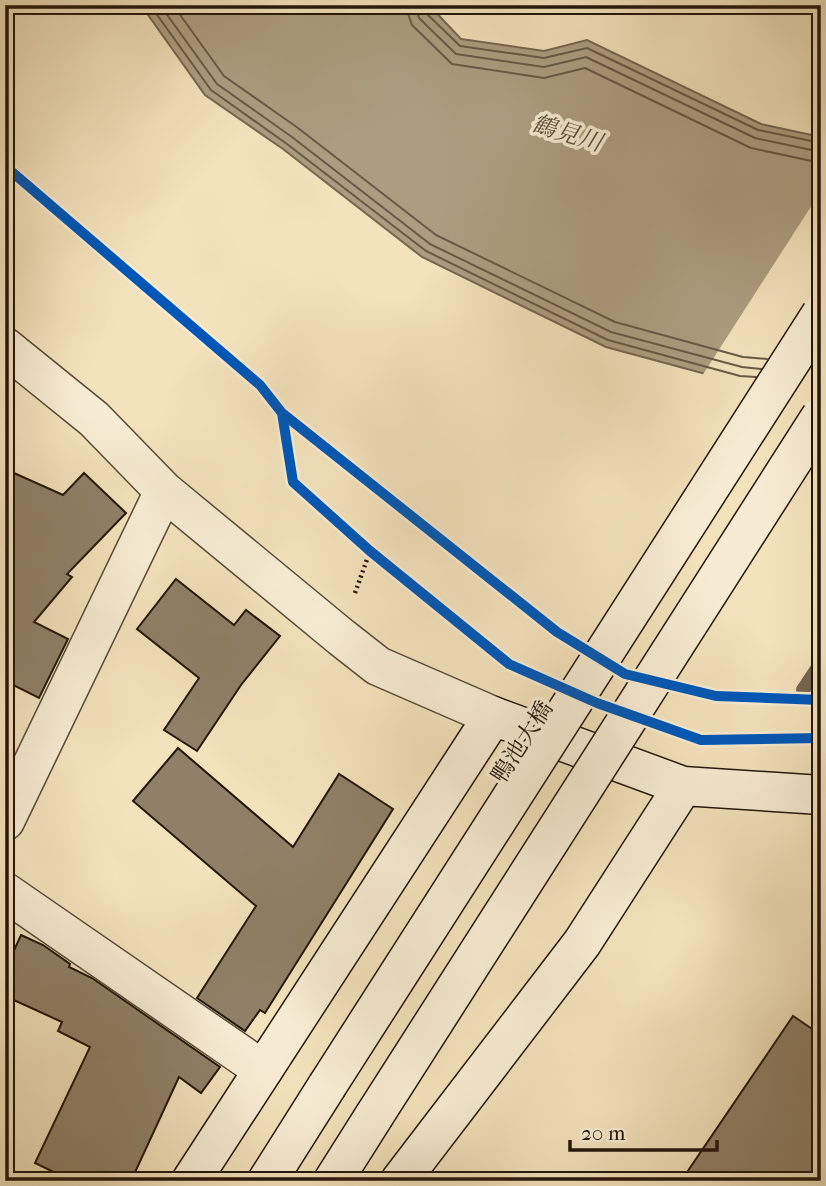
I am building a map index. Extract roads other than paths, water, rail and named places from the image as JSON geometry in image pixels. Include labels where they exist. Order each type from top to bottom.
[{"type":"street","name":"鴨池大橋","points":[[267,1181],[821,314]]},
{"type":"street","points":[[5,347],[94,419],[164,491],[378,666],[493,716],[683,786],[821,794]]},
{"type":"street","points":[[333,1181],[821,416]]},
{"type":"street","points":[[5,821],[164,491]]},
{"type":"street","points":[[191,1181],[493,716]]},
{"type":"street","points":[[400,1181],[582,943],[683,786]]},
{"type":"street","points":[[5,892],[263,1070]]},
{"type":"water","name":"鶴見川","points":[[141,5],[429,5],[461,39],[544,51],[587,40],[761,124],[821,137],[821,390],[739,383],[606,347],[422,257],[283,149],[205,95]]},
{"type":"waterway","points":[[803,690],[821,663]]}]
